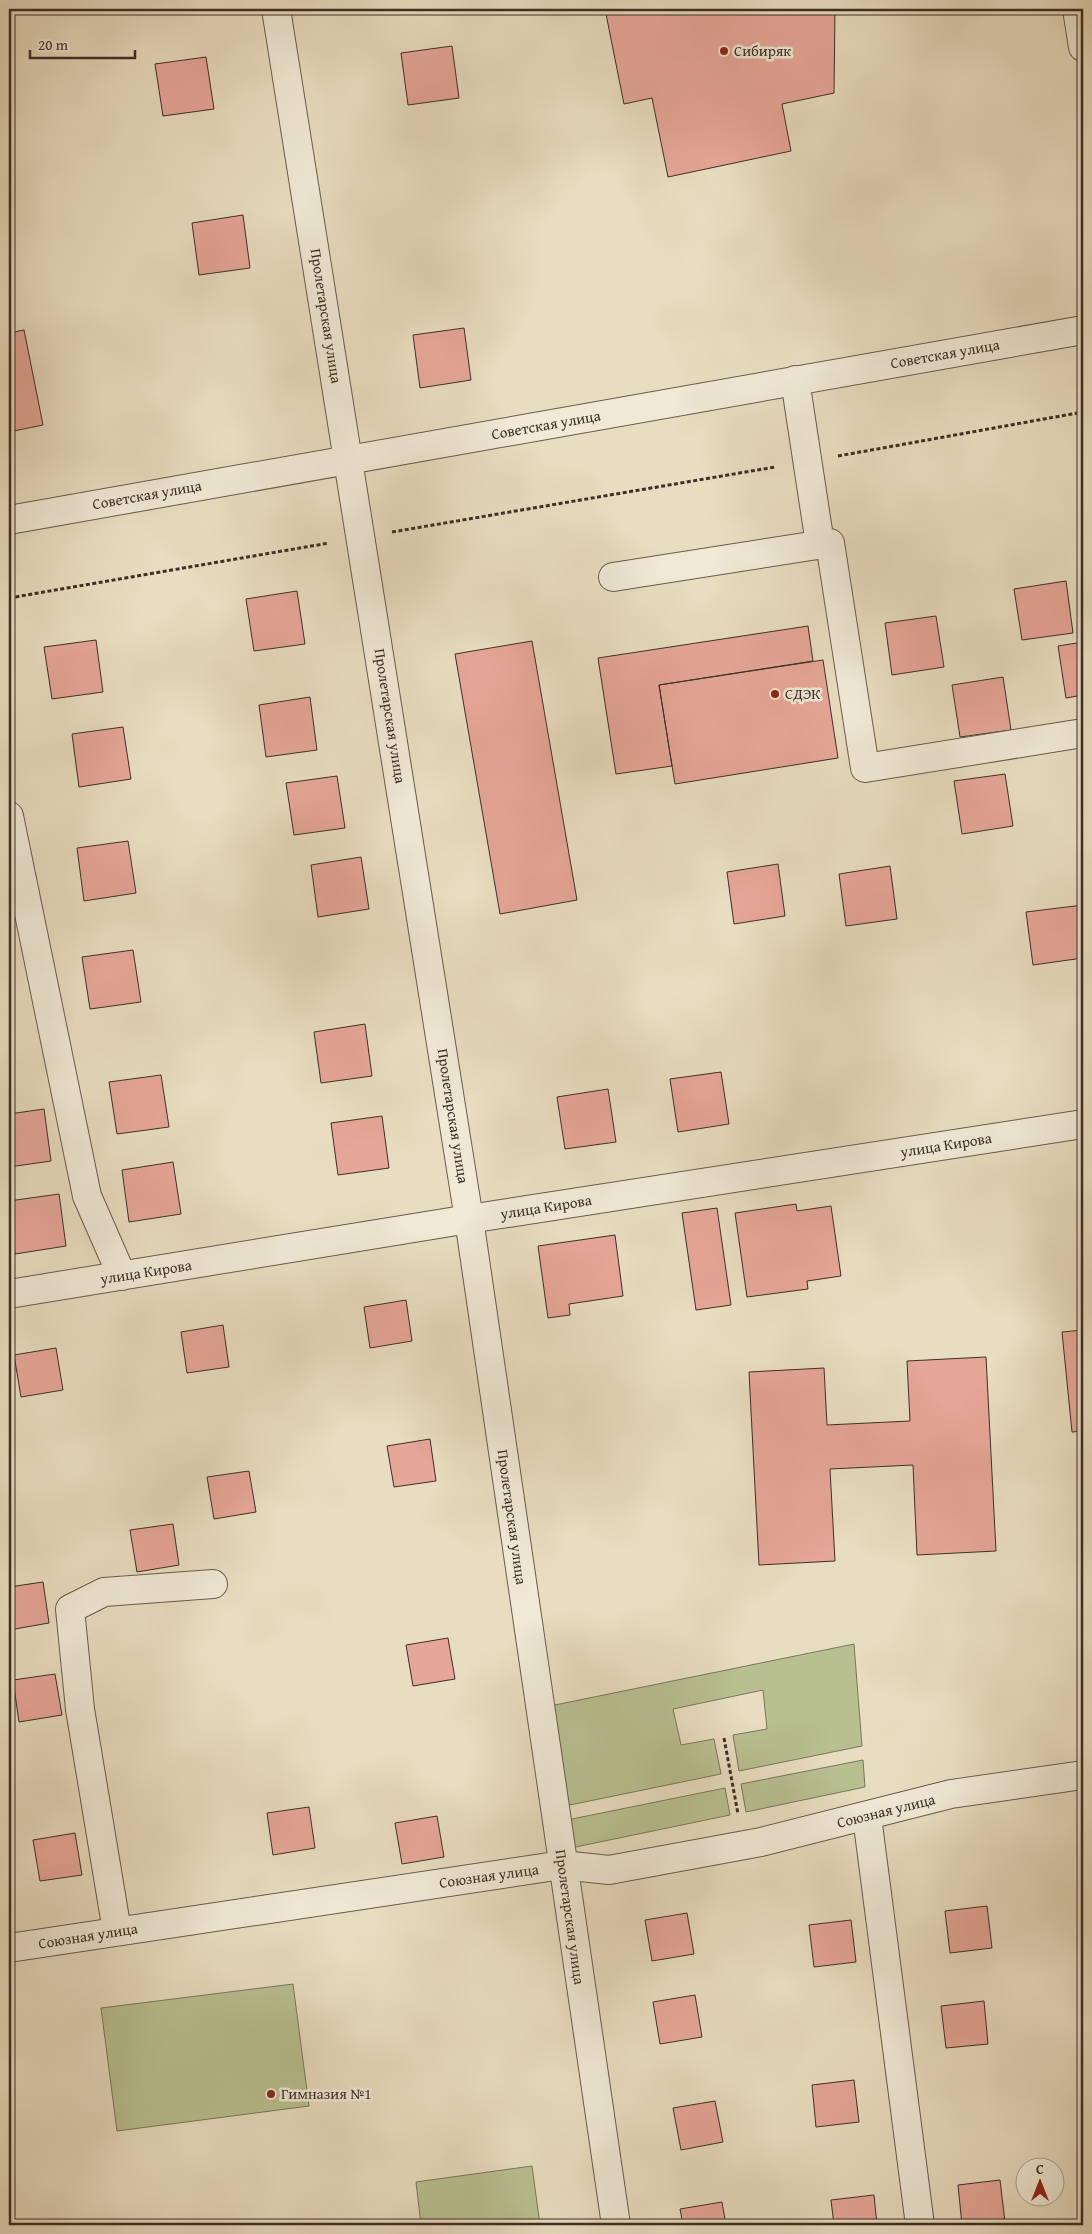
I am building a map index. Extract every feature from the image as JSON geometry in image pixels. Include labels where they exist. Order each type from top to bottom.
[{"type":"street","name":"Пролетарская улица","points":[[276,9],[350,459],[470,1218],[562,1865],[616,2225]]},
{"type":"street","points":[[1077,9],[1083,47]]},
{"type":"street","name":"Советская улица","points":[[9,520],[1083,330]]},
{"type":"street","points":[[795,380],[820,544]]},
{"type":"street","points":[[612,577],[830,543],[864,768],[1083,733]]},
{"type":"street","points":[[9,816],[87,1196],[122,1276]]},
{"type":"street","name":"улица Кирова","points":[[9,1294],[470,1218],[1083,1124]]},
{"type":"street","points":[[117,1931],[80,1709],[70,1609],[104,1592],[213,1584]]},
{"type":"street","name":"Союзная улица","points":[[9,1948],[562,1865],[609,1870],[744,1845],[867,1817],[951,1794],[1083,1775]]},
{"type":"street","points":[[867,1817],[920,2225]]},
{"type":"path","points":[[9,598],[1083,412]]},
{"type":"path","points":[[724,1738],[744,1845]]},
{"type":"green space","points":[[854,1644],[862,1746],[739,1771],[733,1735],[767,1729],[763,1690],[673,1709],[681,1745],[714,1739],[721,1774],[560,1807],[545,1707]]},
{"type":"green space","points":[[863,1760],[865,1787],[746,1812],[741,1784]]},
{"type":"green space","points":[[725,1788],[730,1815],[566,1849],[562,1821]]},
{"type":"green space","points":[[293,1984],[309,2106],[117,2131],[101,2008]]},
{"type":"green space","points":[[532,2166],[540,2225],[421,2225],[416,2182]]},
{"type":"building","name":"Сибиряк","points":[[605,9],[835,9],[834,93],[782,104],[791,151],[668,177],[652,98],[624,104]]},
{"type":"building","points":[[452,46],[459,98],[408,105],[401,53]]},
{"type":"building","points":[[206,57],[214,109],[163,116],[155,64]]},
{"type":"building","points":[[243,215],[250,268],[199,275],[192,223]]},
{"type":"building","points":[[464,328],[471,380],[420,388],[413,335]]},
{"type":"building","points":[[24,330],[43,425],[9,432],[9,333]]},
{"type":"building","points":[[1066,581],[1073,633],[1022,640],[1014,589]]},
{"type":"building","points":[[297,591],[305,644],[254,651],[246,599]]},
{"type":"building","points":[[936,616],[944,667],[892,675],[885,623]]},
{"type":"building","points":[[808,626],[813,661],[659,685],[672,766],[616,774],[598,658]]},
{"type":"building","points":[[96,640],[103,692],[52,699],[44,647]]},
{"type":"building","points":[[532,641],[577,900],[500,914],[455,654]]},
{"type":"building","points":[[1083,642],[1083,695],[1066,698],[1058,646]]},
{"type":"building","points":[[823,660],[838,758],[675,784],[659,685]]},
{"type":"building","points":[[1003,677],[1011,730],[960,737],[952,685]]},
{"type":"building","points":[[310,697],[317,750],[266,757],[259,705]]},
{"type":"building","points":[[123,727],[131,779],[79,787],[72,734]]},
{"type":"building","points":[[1005,774],[1013,826],[962,834],[954,781]]},
{"type":"building","points":[[337,776],[345,828],[294,835],[286,783]]},
{"type":"building","points":[[128,841],[136,893],[84,901],[77,848]]},
{"type":"building","points":[[361,857],[369,909],[318,917],[311,865]]},
{"type":"building","points":[[778,864],[785,916],[734,924],[727,872]]},
{"type":"building","points":[[890,866],[897,919],[846,926],[839,874]]},
{"type":"building","points":[[1083,905],[1083,958],[1033,965],[1026,912]]},
{"type":"building","points":[[133,950],[141,1002],[90,1009],[82,957]]},
{"type":"building","points":[[365,1024],[372,1076],[321,1083],[314,1032]]},
{"type":"building","points":[[721,1072],[729,1124],[678,1132],[670,1079]]},
{"type":"building","points":[[161,1075],[169,1127],[117,1134],[109,1082]]},
{"type":"building","points":[[608,1089],[616,1142],[565,1149],[557,1097]]},
{"type":"building","points":[[44,1109],[51,1161],[9,1167],[9,1114]]},
{"type":"building","points":[[382,1116],[389,1168],[338,1175],[331,1123]]},
{"type":"building","points":[[173,1162],[181,1214],[129,1222],[122,1170]]},
{"type":"building","points":[[59,1194],[66,1246],[15,1254],[9,1201]]},
{"type":"building","points":[[796,1204],[797,1211],[831,1206],[841,1276],[807,1281],[808,1289],[747,1297],[735,1213]]},
{"type":"building","points":[[717,1208],[731,1305],[696,1310],[682,1213]]},
{"type":"building","points":[[615,1235],[623,1296],[569,1304],[570,1315],[548,1318],[538,1246]]},
{"type":"building","points":[[406,1300],[412,1341],[370,1348],[364,1307]]},
{"type":"building","points":[[223,1325],[229,1367],[187,1373],[181,1332]]},
{"type":"building","points":[[1083,1330],[1083,1431],[1072,1432],[1062,1332]]},
{"type":"building","points":[[56,1348],[63,1390],[21,1397],[14,1355]]},
{"type":"building","points":[[986,1357],[996,1551],[917,1555],[913,1465],[830,1469],[835,1561],[759,1565],[749,1372],[824,1368],[827,1425],[910,1421],[907,1361]]},
{"type":"building","points":[[430,1439],[436,1481],[394,1487],[387,1446]]},
{"type":"building","points":[[249,1471],[256,1512],[214,1519],[207,1477]]},
{"type":"building","points":[[173,1524],[179,1565],[137,1572],[130,1530]]},
{"type":"building","points":[[43,1582],[49,1623],[9,1630],[9,1587]]},
{"type":"building","points":[[1080,1603],[1083,1603],[1083,1625],[1080,1625]]},
{"type":"building","points":[[448,1638],[455,1679],[413,1686],[406,1645]]},
{"type":"building","points":[[55,1674],[62,1715],[19,1722],[13,1680]]},
{"type":"building","points":[[309,1807],[315,1848],[273,1855],[267,1813]]},
{"type":"building","points":[[437,1816],[444,1857],[402,1864],[395,1823]]},
{"type":"building","points":[[75,1833],[82,1875],[40,1881],[33,1840]]},
{"type":"building","points":[[987,1906],[992,1948],[950,1953],[945,1911]]},
{"type":"building","points":[[687,1913],[694,1954],[652,1961],[645,1920]]},
{"type":"building","points":[[851,1920],[856,1962],[814,1967],[809,1925]]},
{"type":"building","points":[[695,1995],[702,2037],[660,2044],[653,2002]]},
{"type":"building","points":[[984,2001],[988,2044],[946,2048],[941,2006]]},
{"type":"building","points":[[854,2080],[859,2122],[816,2127],[812,2085]]},
{"type":"building","points":[[715,2101],[723,2142],[681,2150],[673,2108]]},
{"type":"building","points":[[1000,2180],[1005,2222],[962,2225],[958,2185]]},
{"type":"building","points":[[874,2195],[877,2225],[834,2225],[831,2200]]},
{"type":"building","points":[[722,2202],[726,2225],[683,2225],[680,2209]]},
{"type":"building","points":[[321,2220],[322,2225],[272,2225]]},
{"type":"place","name":"Сибиряк","points":[[724,51]]},
{"type":"place","name":"СДЭК","points":[[775,694]]},
{"type":"place","name":"Гимназия №1","points":[[271,2094]]}]
